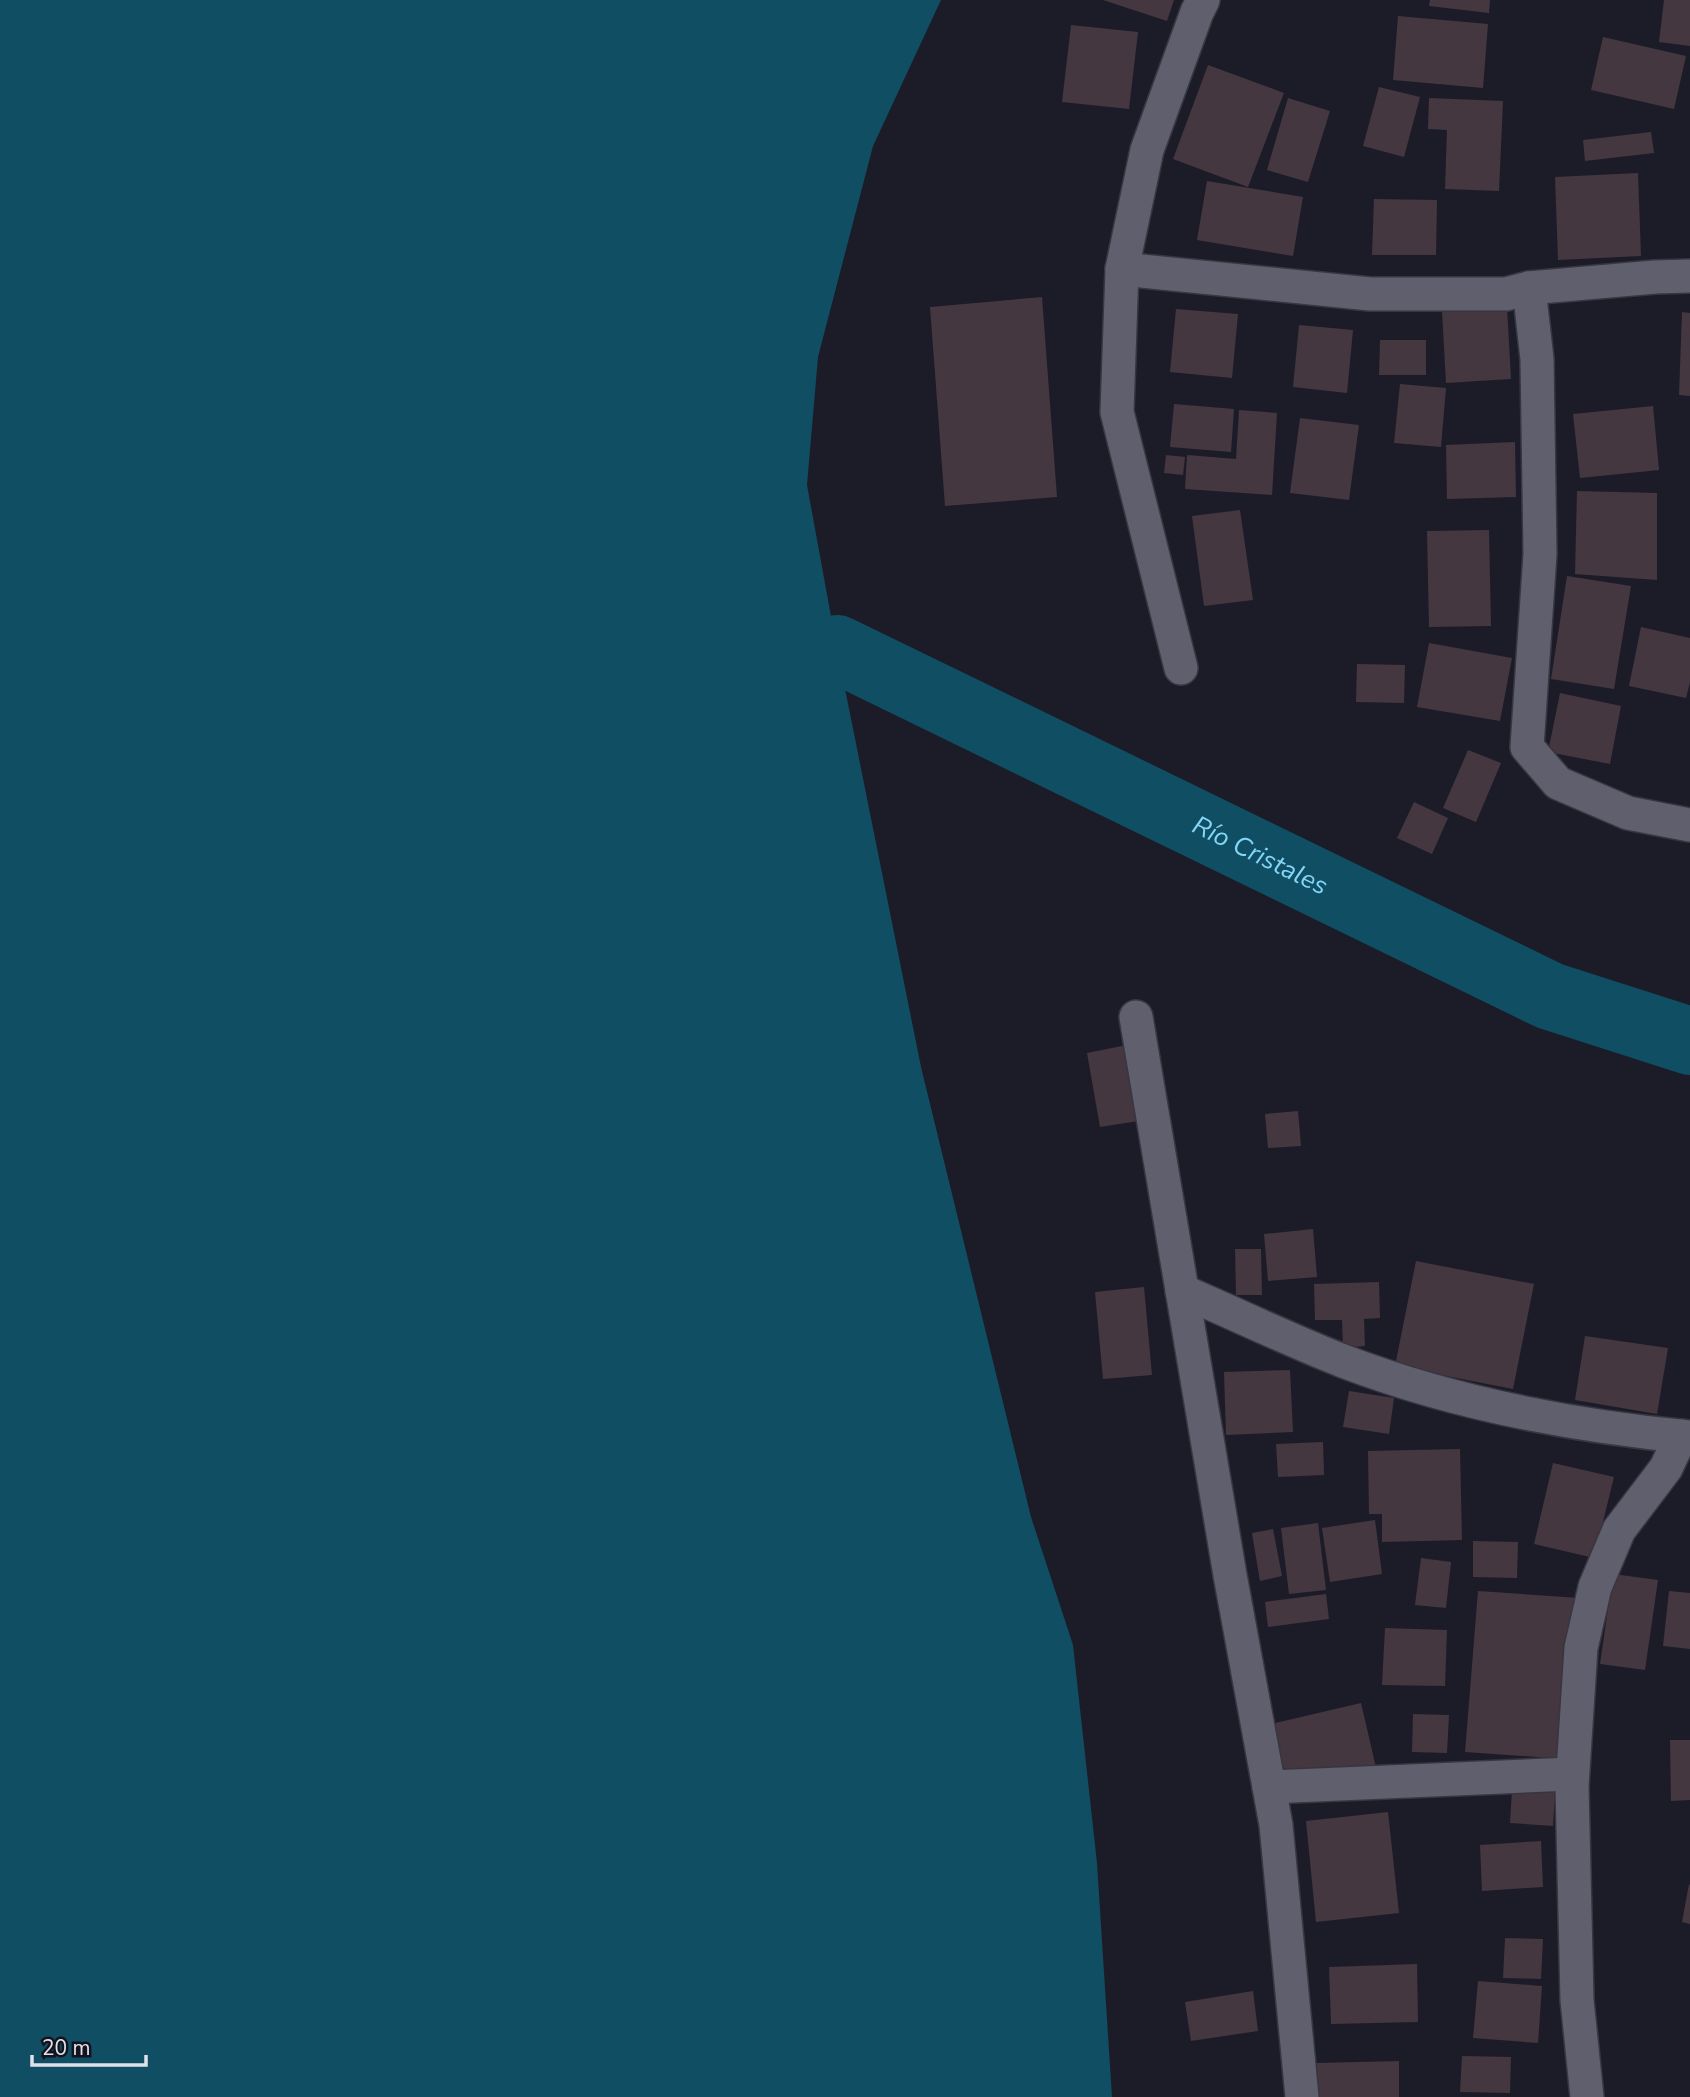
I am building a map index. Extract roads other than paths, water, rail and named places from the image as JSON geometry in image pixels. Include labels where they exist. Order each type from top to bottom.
[{"type":"street","points":[[1181,668],[1117,412],[1122,269],[1147,150],[1203,0]]},
{"type":"street","points":[[1122,269],[1370,294],[1506,294],[1529,288],[1690,276]]},
{"type":"street","points":[[1529,288],[1537,359],[1540,554],[1527,747],[1558,783],[1628,813],[1690,825]]},
{"type":"street","points":[[1136,1017],[1230,1575],[1276,1825],[1302,2097]]},
{"type":"street","points":[[1182,1292],[1344,1361],[1449,1395],[1577,1422],[1685,1437],[1666,1468],[1619,1530],[1595,1587],[1581,1648],[1572,1774],[1577,2000],[1587,2097]]},
{"type":"street","points":[[1269,1787],[1572,1774]]},
{"type":"water","points":[[0,0],[941,0],[873,146],[818,357],[807,485],[921,1067],[1031,1517],[1073,1645],[1097,1863],[1112,2097],[0,2097]]},
{"type":"waterway","name":"Río Cristales","points":[[837,649],[1550,996],[1690,1041]]}]
